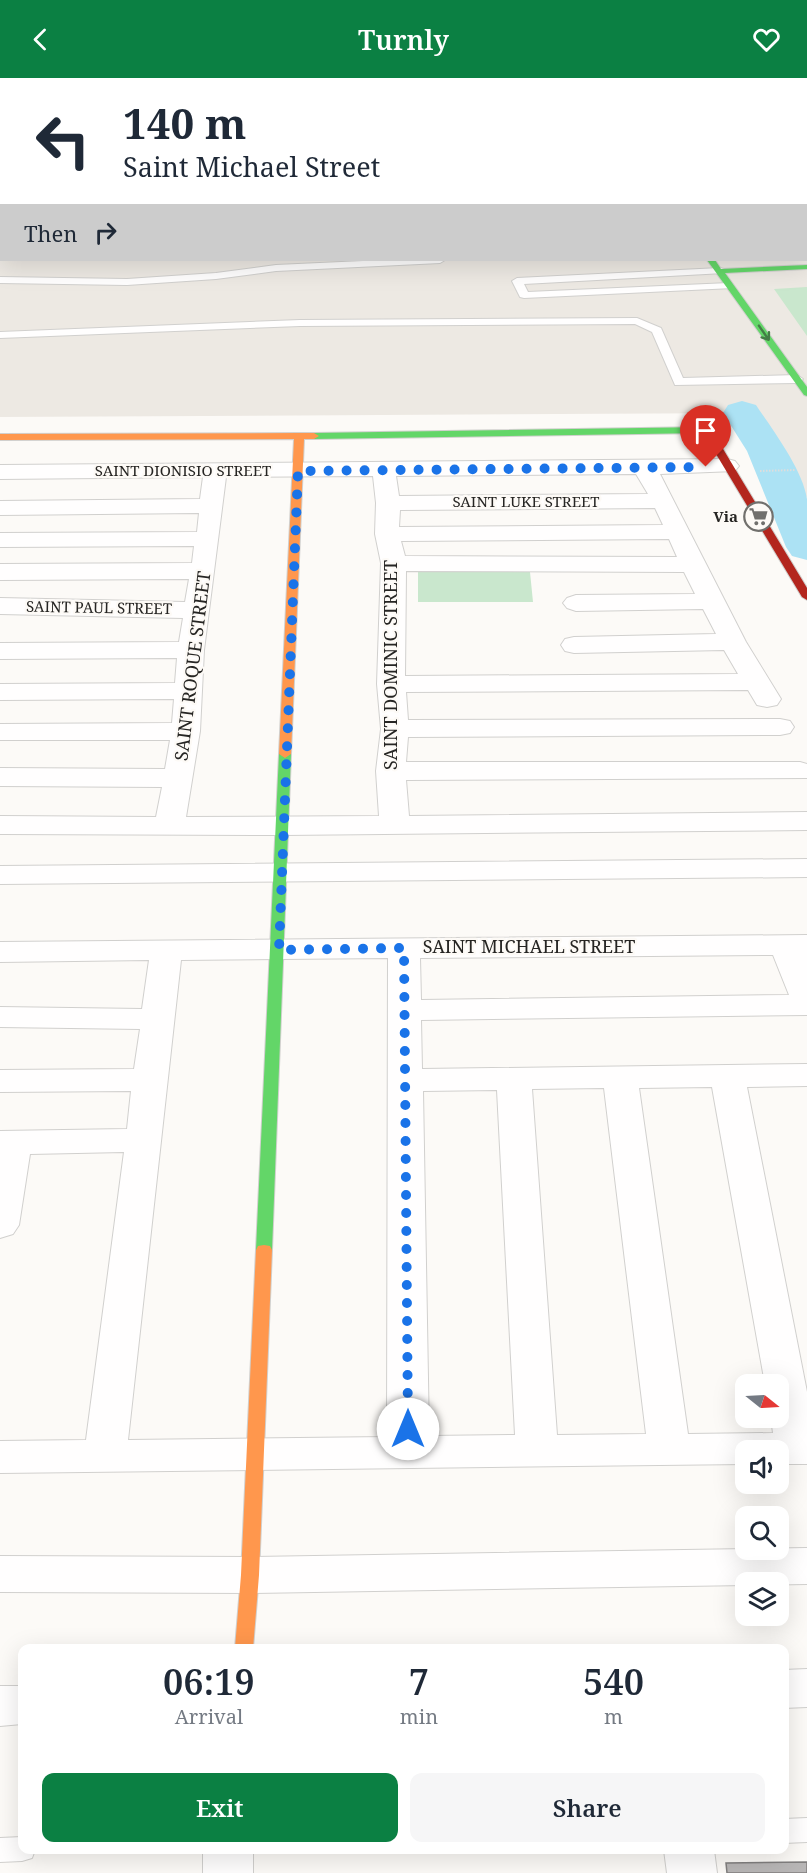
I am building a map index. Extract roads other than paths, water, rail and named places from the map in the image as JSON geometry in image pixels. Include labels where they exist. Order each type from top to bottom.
[{"type":"street","points":[[716,265],[807,267]]},
{"type":"street","points":[[716,265],[741,285],[807,393]]},
{"type":"street","points":[[738,265],[741,285]]},
{"type":"street","points":[[0,437],[299,436],[707,430],[807,597]]},
{"type":"street","points":[[244,1644],[250,1575],[279,950],[299,436]]},
{"type":"street","name":"SAINT DIONISIO STREET","points":[[0,472],[727,466]]},
{"type":"street","points":[[391,771],[803,780],[759,682],[733,642],[693,566],[664,501],[644,467]]},
{"type":"street","name":"SAINT DOMINIC STREET","points":[[384,470],[388,503],[387,534],[394,563],[392,684],[395,729],[391,771],[395,825]]},
{"type":"street","name":"SAINT ROQUE STREET","points":[[170,824],[186,731],[191,650],[208,539],[215,472]]},
{"type":"street","name":"SAINT LUKE STREET","points":[[388,503],[664,501]]},
{"type":"street","points":[[0,508],[212,506]]},
{"type":"street","points":[[387,534],[678,532]]},
{"type":"street","points":[[0,540],[208,539]]},
{"type":"street","points":[[394,563],[693,566]]},
{"type":"street","points":[[0,572],[203,571]]},
{"type":"street","points":[[576,603],[712,601]]},
{"type":"street","name":"SAINT PAUL STREET","points":[[0,606],[197,610]]},
{"type":"street","points":[[574,645],[733,642]]},
{"type":"street","points":[[0,651],[191,650]]},
{"type":"street","points":[[392,684],[759,682]]},
{"type":"street","points":[[0,692],[189,691]]},
{"type":"street","points":[[395,729],[780,727]]},
{"type":"street","points":[[0,732],[186,731]]},
{"type":"street","points":[[0,777],[179,778]]},
{"type":"street","points":[[0,825],[284,826],[807,821]]},
{"type":"street","points":[[0,875],[807,868]]},
{"type":"street","points":[[796,945],[807,999]]},
{"type":"street","name":"SAINT MICHAEL STREET","points":[[0,952],[796,945]]},
{"type":"street","points":[[404,948],[408,1452]]},
{"type":"street","points":[[105,1456],[166,951]]},
{"type":"street","points":[[403,1010],[807,1005]]},
{"type":"street","points":[[0,1017],[156,1019]]},
{"type":"street","points":[[404,1080],[807,1075]]},
{"type":"street","points":[[0,1457],[802,1448],[727,1076]]},
{"type":"street","points":[[620,1078],[669,1449]]},
{"type":"street","points":[[514,1079],[537,1451]]},
{"type":"street","points":[[0,1081],[149,1080]]},
{"type":"street","points":[[0,1225],[7,1143],[142,1140]]},
{"type":"street","points":[[0,1574],[250,1575],[807,1566]]},
{"type":"street","points":[[789,1689],[807,1688]]},
{"type":"street","points":[[0,1706],[18,1705]]},
{"type":"street","points":[[228,1854],[228,1873]]},
{"type":"street","points":[[690,1854],[692,1873]]},
{"type":"lane","points":[[210,78],[221,78]]},
{"type":"lane","points":[[0,280],[127,282],[216,276],[276,268],[420,261]]},
{"type":"lane","points":[[716,265],[517,281],[524,295],[741,285]]},
{"type":"lane","points":[[0,335],[300,323],[637,321],[657,330],[679,382],[797,379]]},
{"type":"lane","points":[[789,1831],[807,1830]]},
{"type":"lane","points":[[0,1850],[18,1849]]},
{"type":"waterway","points":[[742,413],[767,451],[807,547]]},
{"type":"place","name":"Via","points":[[759,517]]}]
